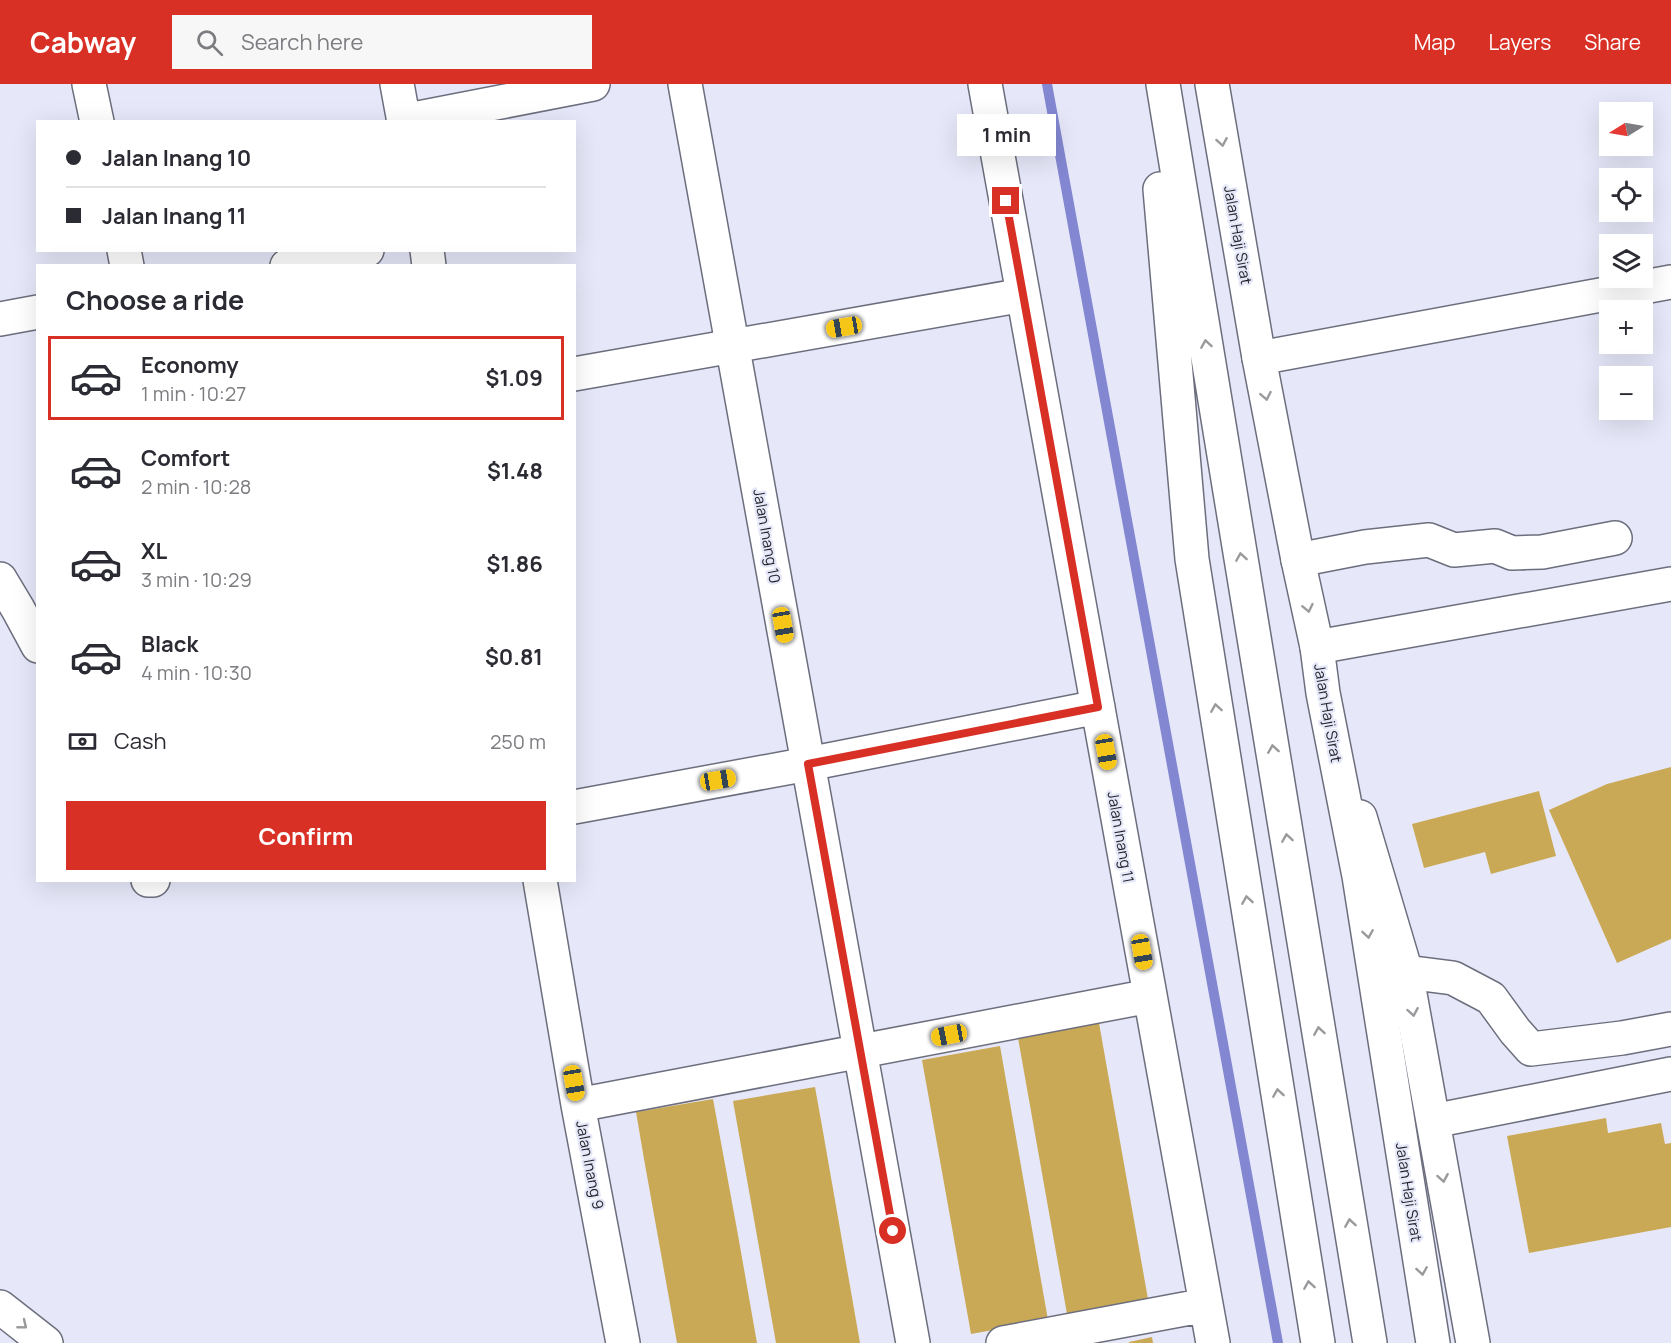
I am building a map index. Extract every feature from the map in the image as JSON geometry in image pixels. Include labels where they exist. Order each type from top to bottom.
[{"type":"street","points":[[89,84],[97,120]]},
{"type":"street","points":[[397,84],[404,120]]},
{"type":"street","points":[[409,120],[592,84]]},
{"type":"street","name":"Jalan Inang 10","points":[[685,84],[913,1343]]},
{"type":"street","name":"Jalan Inang 11","points":[[984,84],[1213,1343]]},
{"type":"street","points":[[1151,84],[1192,559],[1318,1343]]},
{"type":"street","points":[[1163,84],[1370,1343]]},
{"type":"street","name":"Jalan Haji Sirat","points":[[1212,84],[1259,358],[1317,647],[1323,693],[1359,876],[1433,1343]]},
{"type":"street","points":[[297,264],[357,252]]},
{"type":"street","points":[[1259,358],[1671,282]]},
{"type":"street","points":[[576,374],[1023,295]]},
{"type":"street","points":[[0,319],[36,312]]},
{"type":"street","points":[[1298,560],[1365,547],[1429,540],[1454,550],[1495,546],[1512,553],[1542,552],[1615,538]]},
{"type":"street","points":[[0,579],[28,607],[36,638]]},
{"type":"street","points":[[1317,647],[1671,584]]},
{"type":"street","points":[[1323,693],[1406,972],[1473,1343]]},
{"type":"street","points":[[576,807],[1098,707]]},
{"type":"street","name":"Jalan Inang 9","points":[[540,882],[578,1105],[623,1343]]},
{"type":"street","points":[[1406,972],[1454,978],[1491,998],[1531,1049],[1622,1038],[1671,1029]]},
{"type":"street","points":[[578,1105],[1150,996]]},
{"type":"street","points":[[1432,1121],[1671,1074]]},
{"type":"street","points":[[1003,1343],[1206,1305]]},
{"type":"street","points":[[0,1307],[46,1343]]},
{"type":"building","points":[[1671,767],[1671,939],[1617,963],[1549,810],[1607,784]]},
{"type":"building","points":[[1539,791],[1556,856],[1491,874],[1485,852],[1424,868],[1412,824]]},
{"type":"building","points":[[1099,1023],[1148,1299],[1067,1314],[1018,1038]]},
{"type":"building","points":[[1000,1046],[1048,1320],[971,1334],[922,1060]]},
{"type":"building","points":[[815,1087],[860,1343],[776,1343],[733,1101]]},
{"type":"building","points":[[713,1099],[757,1343],[677,1343],[636,1112]]},
{"type":"building","points":[[1606,1118],[1608,1133],[1661,1123],[1665,1144],[1671,1143],[1671,1227],[1529,1253],[1507,1136]]},
{"type":"building","points":[[1152,1337],[1153,1343],[1129,1343],[1129,1342]]},
{"type":"waterway","points":[[1047,84],[1278,1343]]},
{"type":"route","points":[[893,1231],[808,764],[1098,707],[1006,201]]}]
